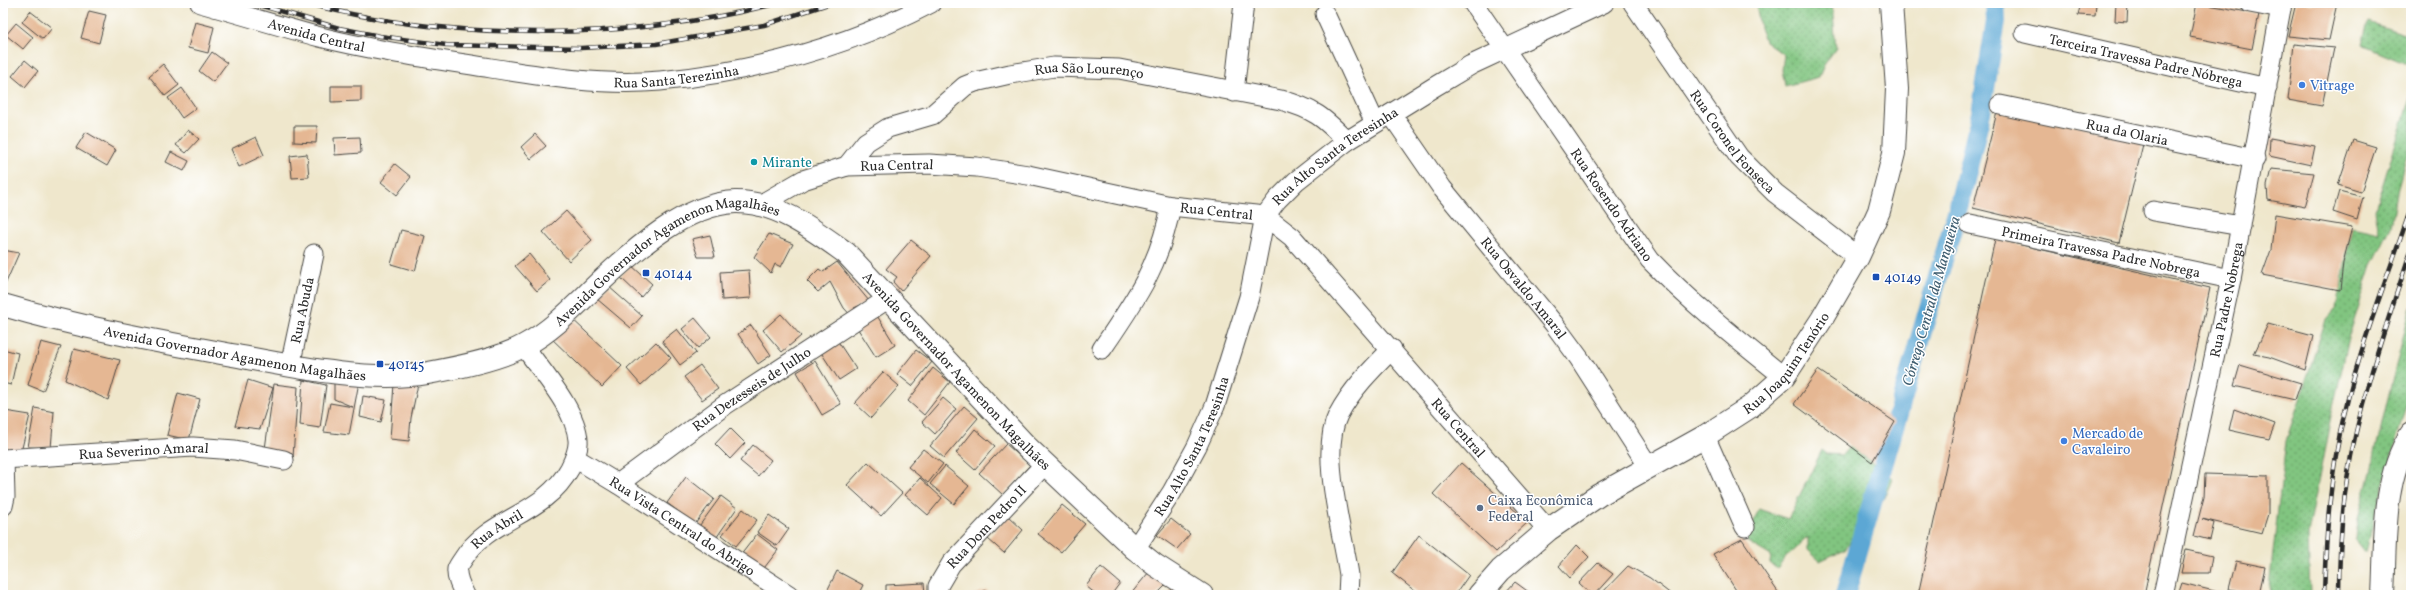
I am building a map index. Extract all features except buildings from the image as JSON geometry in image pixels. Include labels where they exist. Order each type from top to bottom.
[{"type":"main road","name":"Rua Joaquim Tenório","points":[[1479,595],[1501,570],[1548,530],[1599,495],[1705,436],[1750,407],[1784,377],[1822,319],[1858,258],[1879,211],[1894,153],[1897,89],[1891,3]]},
{"type":"main road","name":"Avenida Governador Agamenon Magalhães","points":[[3,305],[52,319],[290,366],[378,376],[426,373],[477,362],[524,346],[566,314],[640,246],[673,224],[707,208],[735,202],[758,206],[788,215],[816,231],[846,253],[1045,464],[1155,566],[1202,595]]},
{"type":"main road","points":[[2383,595],[2390,490],[2403,446],[2411,434]]},
{"type":"street","name":"Avenida Central","points":[[200,3],[321,37],[412,55]]},
{"type":"street","name":"Rua Santa Terezinha","points":[[412,55],[530,74],[597,81],[658,81],[728,72],[795,57],[853,37],[931,3]]},
{"type":"street","points":[[1234,92],[1244,3]]},
{"type":"street","name":"Rua Rosendo Adriano","points":[[1472,3],[1650,260],[1677,288],[1709,316],[1784,377]]},
{"type":"street","name":"Rua Alto Santa Teresinha","points":[[1135,549],[1176,485],[1197,446],[1215,406],[1249,297],[1265,216],[1296,181],[1346,141],[1471,65],[1604,3]]},
{"type":"street","name":"Rua Coronel Fonseca","points":[[1633,3],[1739,157],[1776,193],[1858,258]]},
{"type":"street","points":[[2250,3],[2281,6]]},
{"type":"street","name":"Rua Padre Nobrega","points":[[2163,595],[2231,279],[2281,6]]},
{"type":"street","name":"Rua Osvaldo Amaral","points":[[1325,14],[1383,119],[1442,188],[1575,352],[1649,467]]},
{"type":"street","name":"Terceira Travessa Padre Nóbrega","points":[[2025,33],[2267,88]]},
{"type":"street","name":"Rua São Lourenço","points":[[847,166],[866,142],[888,128],[932,115],[965,86],[1003,75],[1054,67],[1119,69],[1281,100],[1304,107],[1322,116],[1346,141]]},
{"type":"street","name":"Rua da Olaria","points":[[2000,105],[2254,159]]},
{"type":"street","name":"Rua Central","points":[[758,206],[803,180],[847,166],[929,164],[977,167],[1028,175],[1171,206],[1265,216],[1292,237],[1392,349],[1548,530]]},
{"type":"street","points":[[1102,350],[1152,271],[1162,247],[1171,206]]},
{"type":"street","points":[[2153,211],[2241,226]]},
{"type":"street","name":"Primeira Travessa Padre Nobrega","points":[[1970,224],[2231,279]]},
{"type":"street","name":"Rua Abuda","points":[[290,366],[314,254]]},
{"type":"street","name":"Rua Dezesseis de Julho","points":[[618,484],[725,405],[889,298]]},
{"type":"street","points":[[524,346],[570,412],[578,440],[575,458]]},
{"type":"street","points":[[1348,595],[1349,575],[1330,456],[1332,434],[1338,416],[1349,397],[1392,349]]},
{"type":"street","points":[[1705,436],[1745,527]]},
{"type":"street","name":"Rua Severino Amaral","points":[[3,459],[193,447],[235,450],[284,460]]},
{"type":"street","name":"Rua Vista Central do Abrigo","points":[[575,458],[618,484],[789,595]]},
{"type":"street","name":"Rua Abril","points":[[465,595],[458,582],[457,568],[470,548],[491,530],[548,497],[564,479],[575,458]]},
{"type":"street","points":[[3,459],[5,497],[3,506]]},
{"type":"street","name":"Rua Dom Pedro II","points":[[938,595],[938,586],[952,564],[1045,464]]},
{"type":"green space","points":[[1756,3],[1832,3],[1836,48],[1824,65],[1819,77],[1785,86],[1782,70],[1784,55],[1765,41],[1760,28]]},
{"type":"green space","points":[[2368,22],[2411,36],[2411,66],[2362,45]]},
{"type":"green space","points":[[2411,95],[2411,141],[2398,187],[2391,227],[2372,265],[2351,330],[2331,416],[2308,534],[2310,595],[2268,595],[2286,441],[2326,319],[2337,307],[2352,227],[2379,233],[2375,209]]},
{"type":"green space","points":[[2411,306],[2411,389],[2373,521],[2366,553],[2355,539],[2357,524]]},
{"type":"green space","points":[[1850,446],[1893,478],[1876,515],[1857,532],[1845,549],[1820,561],[1808,550],[1808,537],[1788,555],[1777,569],[1770,563],[1771,556],[1746,541],[1759,509],[1788,519],[1822,450],[1827,454],[1842,455]]},
{"type":"waterway","name":"Córrego Central da Mangueira","points":[[1845,595],[1959,205],[1981,113],[1996,21],[1995,3]]},
{"type":"railway","points":[[252,3],[339,28],[380,36],[446,45],[581,48],[656,44],[764,25],[831,3]]},
{"type":"railway","points":[[305,3],[361,16],[419,25],[480,30],[542,32],[603,30],[664,25],[722,16],[778,3]]},
{"type":"railway","points":[[2324,595],[2326,549],[2332,482],[2339,437],[2366,337],[2411,208]]},
{"type":"railway","points":[[2339,595],[2342,521],[2352,450],[2374,364],[2411,250]]},
{"type":"place","name":"Vitrage","points":[[2302,85]]},
{"type":"place","name":"Mirante","points":[[754,162]]},
{"type":"place","name":"40144","points":[[646,273]]},
{"type":"place","name":"40149","points":[[1876,277]]},
{"type":"place","name":"40145","points":[[380,364]]},
{"type":"place","name":"Mercado de Cavaleiro","points":[[2064,441]]},
{"type":"place","name":"Caixa Econômica Federal","points":[[1480,508]]}]
